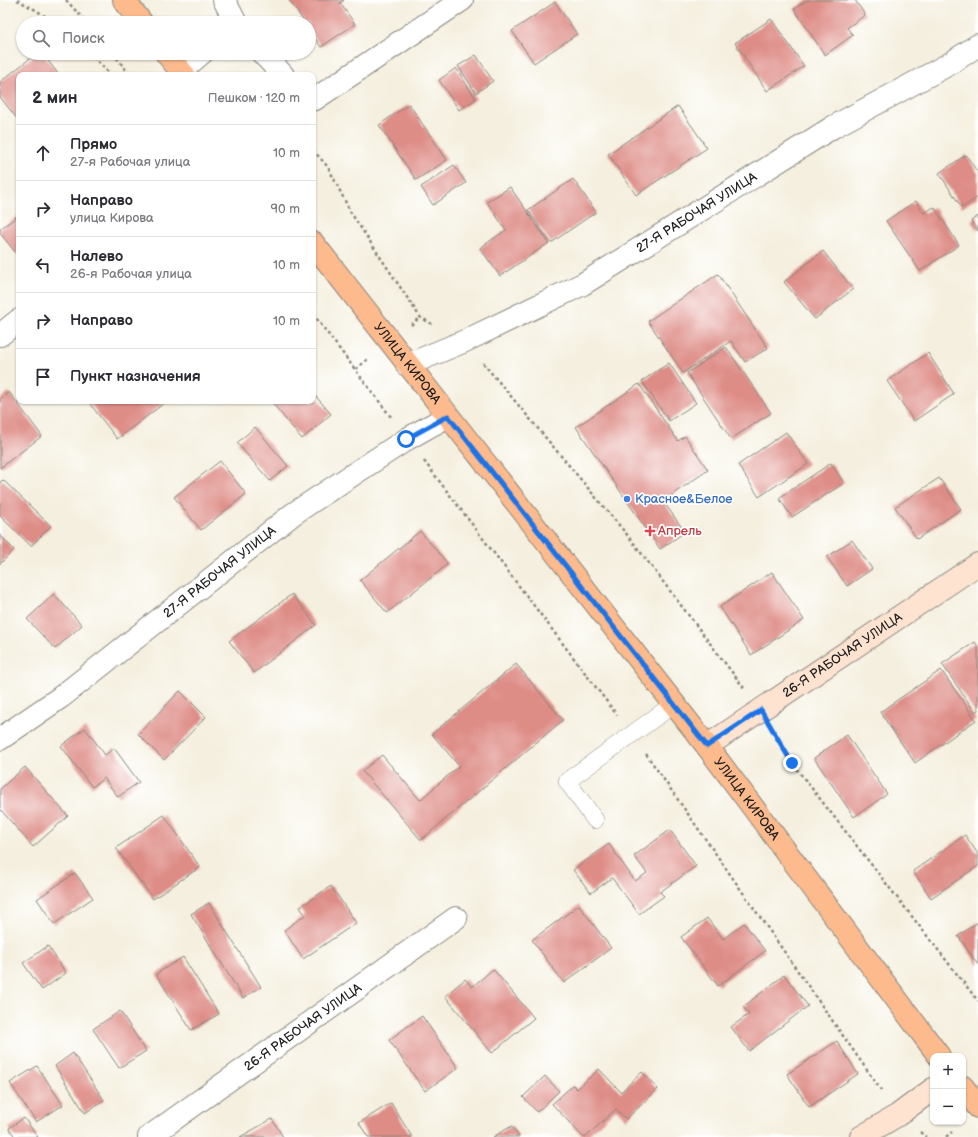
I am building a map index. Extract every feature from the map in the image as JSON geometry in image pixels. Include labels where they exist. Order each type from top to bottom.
[{"type":"main road","points":[[124,0],[137,16]]},
{"type":"main road","points":[[172,60],[181,72]]},
{"type":"main road","name":"УЛИЦА КИРОВА","points":[[316,247],[407,365],[707,746],[937,1053]]},
{"type":"main road","name":"26-Я РАБОЧАЯ УЛИЦА","points":[[707,746],[978,564]]},
{"type":"main road","points":[[964,1089],[978,1107]]},
{"type":"main road","points":[[861,1137],[898,1115],[930,1091]]},
{"type":"street","points":[[224,0],[232,16]]},
{"type":"street","points":[[316,97],[462,0]]},
{"type":"street","name":"27-Я РАБОЧАЯ УЛИЦА","points":[[407,365],[465,341],[583,284],[833,127],[951,63],[978,45]]},
{"type":"street","points":[[183,72],[195,60]]},
{"type":"street","points":[[269,60],[280,72]]},
{"type":"street","points":[[0,335],[16,322]]},
{"type":"street","name":"27-Я РАБОЧАЯ УЛИЦА","points":[[0,739],[61,697],[293,514],[406,439],[448,416]]},
{"type":"street","name":"26-Я РАБОЧАЯ УЛИЦА","points":[[149,1137],[456,918]]},
{"type":"lane","points":[[596,820],[567,781],[674,704]]},
{"type":"path","points":[[17,0],[45,16]]},
{"type":"path","points":[[66,0],[81,16]]},
{"type":"path","points":[[96,60],[108,72]]},
{"type":"path","points":[[119,60],[128,72]]},
{"type":"path","points":[[316,153],[328,167],[351,213],[420,317],[465,341],[629,537],[761,710],[792,763],[978,1001]]},
{"type":"path","points":[[946,1137],[952,1132]]},
{"type":"building","points":[[289,0],[344,0],[340,3],[355,24],[321,47],[316,40],[316,16],[300,16]]},
{"type":"building","points":[[807,0],[855,0],[865,15],[847,28],[853,35],[825,55],[794,9]]},
{"type":"building","points":[[555,2],[577,34],[534,63],[512,31]]},
{"type":"building","points":[[771,19],[804,66],[767,91],[735,43]]},
{"type":"building","points":[[476,55],[493,81],[476,93],[458,66]]},
{"type":"building","points":[[28,60],[47,60],[57,72],[16,72],[16,117],[0,97],[0,82]]},
{"type":"building","points":[[456,68],[476,99],[459,110],[439,80]]},
{"type":"building","points":[[409,104],[447,160],[416,180],[379,125]]},
{"type":"building","points":[[678,106],[707,148],[636,195],[608,154]]},
{"type":"building","points":[[966,155],[978,173],[978,197],[962,208],[939,173]]},
{"type":"building","points":[[454,165],[466,183],[433,205],[421,187]]},
{"type":"building","points":[[573,179],[596,212],[551,243],[528,210]]},
{"type":"building","points":[[510,187],[549,243],[500,276],[480,248],[506,230],[487,202]]},
{"type":"building","points":[[916,201],[924,213],[934,207],[959,245],[920,271],[886,221]]},
{"type":"building","points":[[978,216],[978,231],[971,221]]},
{"type":"building","points":[[16,217],[16,253],[0,233],[0,229]]},
{"type":"building","points":[[823,251],[853,289],[815,319],[784,282]]},
{"type":"building","points":[[718,274],[768,348],[745,362],[731,341],[683,373],[648,321]]},
{"type":"building","points":[[726,347],[771,413],[731,439],[687,373]]},
{"type":"building","points":[[928,353],[954,394],[914,421],[887,381]]},
{"type":"building","points":[[669,363],[696,403],[669,421],[642,381]]},
{"type":"building","points":[[639,384],[678,441],[685,436],[708,470],[663,501],[685,532],[660,549],[576,427]]},
{"type":"building","points":[[9,392],[16,401],[16,404],[18,404],[42,436],[0,468],[0,399]]},
{"type":"building","points":[[316,396],[331,414],[302,439],[273,404],[316,404]]},
{"type":"building","points":[[90,404],[163,404],[117,439]]},
{"type":"building","points":[[255,427],[288,466],[270,481],[237,443]]},
{"type":"building","points":[[786,432],[808,464],[759,497],[738,465]]},
{"type":"building","points":[[220,461],[246,494],[201,530],[174,497]]},
{"type":"building","points":[[831,463],[844,483],[792,517],[779,498]]},
{"type":"building","points":[[939,478],[961,509],[917,539],[895,507]]},
{"type":"building","points":[[3,480],[51,526],[31,546],[0,516],[0,482]]},
{"type":"building","points":[[420,531],[448,564],[387,613],[360,580]]},
{"type":"building","points":[[0,535],[14,550],[0,564]]},
{"type":"building","points":[[852,540],[872,569],[847,586],[827,557]]},
{"type":"building","points":[[772,572],[804,620],[751,655],[720,607]]},
{"type":"building","points":[[54,594],[82,625],[55,649],[27,619]]},
{"type":"building","points":[[292,594],[316,625],[254,673],[229,641]]},
{"type":"building","points":[[975,642],[978,647],[978,710],[975,712],[942,664]]},
{"type":"building","points":[[516,664],[563,720],[421,840],[362,771],[382,755],[420,800],[459,766],[432,734]]},
{"type":"building","points":[[941,670],[976,720],[915,763],[880,712]]},
{"type":"building","points":[[180,691],[206,717],[164,760],[138,734]]},
{"type":"building","points":[[85,728],[105,755],[114,748],[139,782],[118,797],[104,778],[92,787],[61,746]]},
{"type":"building","points":[[847,735],[887,794],[854,817],[814,758]]},
{"type":"building","points":[[25,767],[68,816],[33,847],[0,809],[0,789]]},
{"type":"building","points":[[164,815],[200,867],[153,899],[116,848]]},
{"type":"building","points":[[670,830],[696,866],[660,892],[664,896],[639,914],[612,878],[591,893],[573,870],[609,844],[635,881],[647,873],[634,856]]},
{"type":"building","points":[[965,835],[978,854],[978,866],[931,898],[913,871]]},
{"type":"building","points":[[75,873],[93,898],[54,924],[37,899]]},
{"type":"building","points":[[331,886],[356,923],[303,959],[284,930],[305,915],[300,907]]},
{"type":"building","points":[[209,903],[261,987],[243,998],[191,914]]},
{"type":"building","points":[[579,905],[611,948],[564,983],[532,940]]},
{"type":"building","points":[[707,918],[723,939],[744,923],[765,951],[718,986],[681,937]]},
{"type":"building","points":[[978,922],[978,965],[958,936]]},
{"type":"building","points":[[48,946],[66,973],[42,990],[23,963]]},
{"type":"building","points":[[183,957],[219,1014],[191,1030],[156,974]]},
{"type":"building","points":[[493,969],[534,1018],[492,1053],[445,996],[465,979],[472,987]]},
{"type":"building","points":[[784,975],[808,1006],[749,1051],[731,1027],[749,1014],[743,1007]]},
{"type":"building","points":[[120,1011],[146,1051],[119,1068],[93,1029]]},
{"type":"building","points":[[422,1016],[458,1068],[425,1091],[389,1040]]},
{"type":"building","points":[[837,1041],[858,1074],[809,1107],[787,1074]]},
{"type":"building","points":[[73,1053],[104,1100],[85,1113],[55,1066]]},
{"type":"building","points":[[37,1066],[63,1105],[36,1122],[10,1083]]},
{"type":"building","points":[[599,1069],[621,1092],[642,1072],[658,1089],[626,1119],[616,1109],[586,1137],[583,1137],[552,1104],[573,1085],[577,1089]]},
{"type":"building","points":[[545,1076],[559,1091],[537,1112],[523,1097]]},
{"type":"building","points":[[391,1103],[412,1137],[368,1137],[359,1123]]},
{"type":"building","points":[[24,1118],[38,1137],[15,1137],[9,1128]]},
{"type":"building","points":[[272,1119],[283,1137],[240,1137]]},
{"type":"building","points":[[512,1126],[519,1137],[493,1137]]},
{"type":"place","name":"Красное&Белое","points":[[627,499]]},
{"type":"place","name":"Апрель","points":[[650,531]]},
{"type":"route","points":[[406,439],[448,416],[707,746],[761,710],[792,763]]}]
